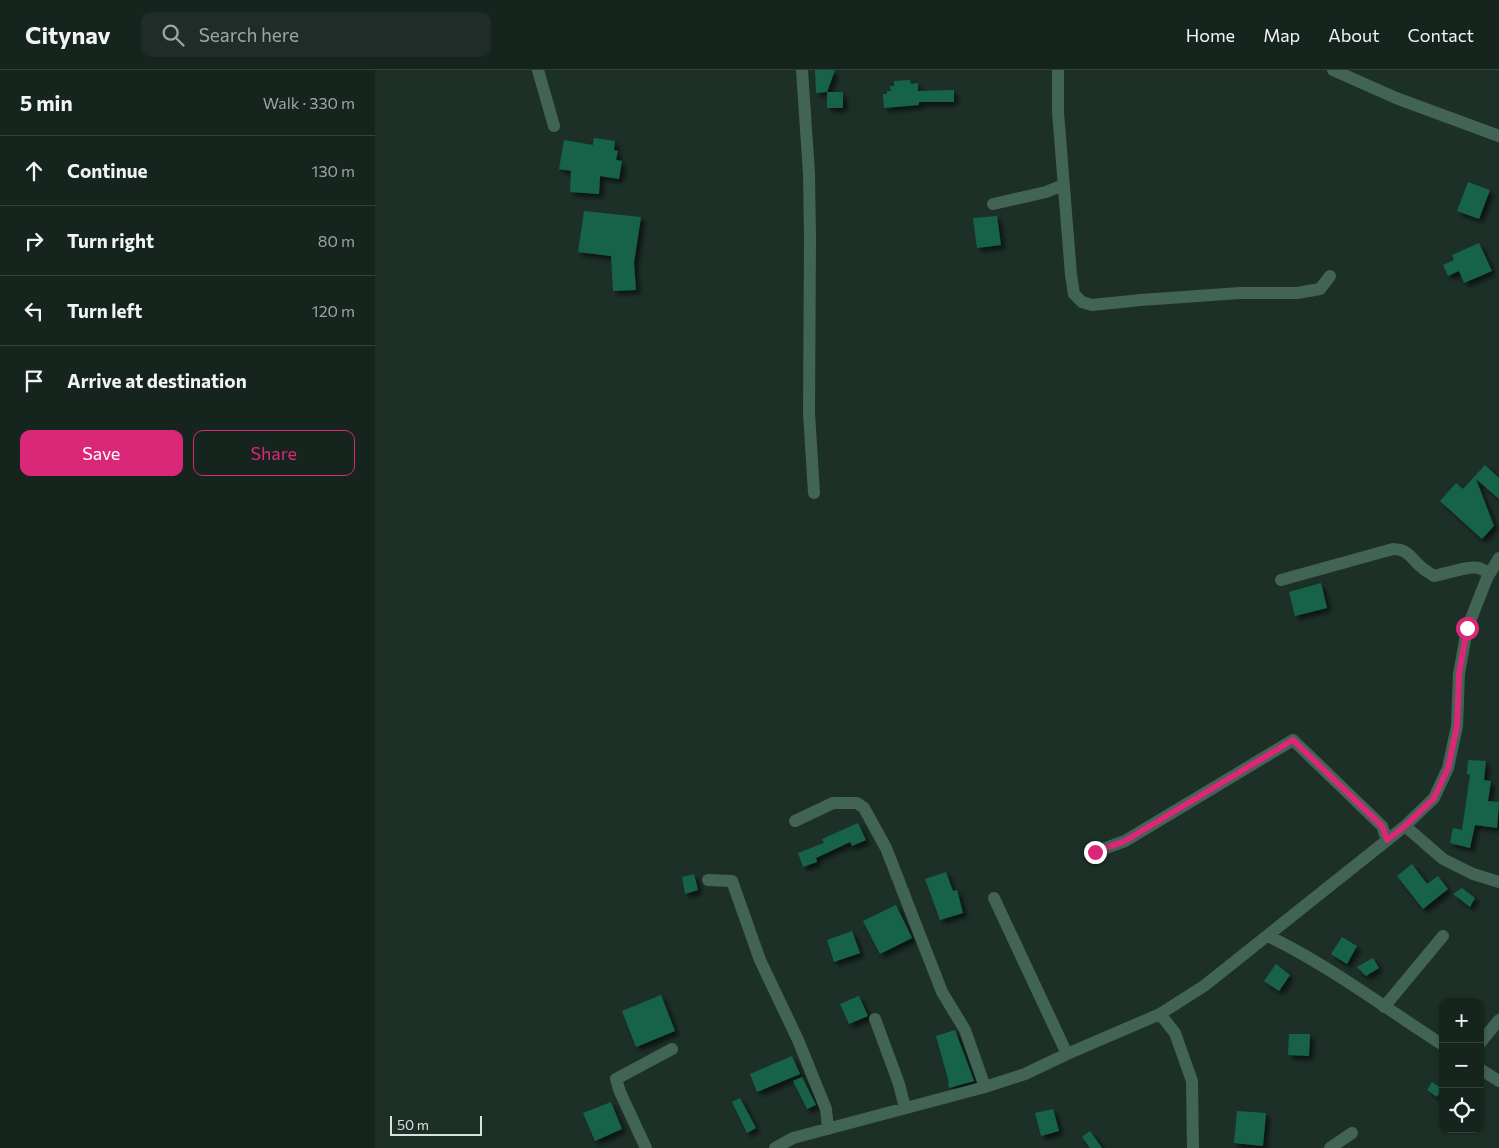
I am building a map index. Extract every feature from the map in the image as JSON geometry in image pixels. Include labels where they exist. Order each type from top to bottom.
[{"type":"street","points":[[538,70],[554,126]]},
{"type":"street","points":[[802,70],[809,174],[809,413],[814,493]]},
{"type":"street","points":[[1058,70],[1058,112],[1071,275],[1075,294],[1082,302],[1092,305],[1240,293],[1297,293],[1320,289],[1330,276]]},
{"type":"street","points":[[1333,70],[1396,98],[1499,136]]},
{"type":"street","points":[[993,204],[1046,192],[1063,185]]},
{"type":"street","points":[[1281,580],[1393,549],[1402,550],[1434,576],[1451,573],[1467,567],[1477,567],[1490,573]]},
{"type":"street","points":[[775,1148],[793,1138],[985,1087],[1025,1074],[1160,1014],[1204,986],[1405,826],[1434,798],[1448,768],[1457,726],[1459,674],[1467,628],[1490,573],[1499,558]]},
{"type":"street","points":[[1095,852],[1125,841],[1293,740],[1382,826],[1387,840]]},
{"type":"street","points":[[795,821],[833,804],[857,803],[864,808],[886,848],[942,992],[965,1030],[985,1087]]},
{"type":"street","points":[[1405,826],[1443,859],[1473,874],[1499,882]]},
{"type":"street","points":[[708,880],[732,881],[760,960],[798,1040],[826,1109],[828,1129]]},
{"type":"street","points":[[994,898],[1067,1054]]},
{"type":"street","points":[[1268,936],[1297,950],[1440,1043]]},
{"type":"street","points":[[1384,1007],[1443,936]]},
{"type":"street","points":[[1160,1014],[1175,1033],[1192,1081],[1193,1148]]},
{"type":"street","points":[[875,1019],[899,1084],[905,1108]]},
{"type":"street","points":[[1484,1038],[1499,1020]]},
{"type":"street","points":[[646,1148],[616,1079],[672,1049]]},
{"type":"street","points":[[1484,1072],[1499,1081]]},
{"type":"street","points":[[1330,1148],[1352,1133]]},
{"type":"building","points":[[815,70],[835,70],[827,92],[816,93]]},
{"type":"building","points":[[910,80],[911,84],[918,83],[918,91],[954,90],[954,102],[919,102],[919,105],[884,108],[883,94],[891,91],[890,86],[894,86],[894,81]]},
{"type":"building","points":[[827,92],[843,92],[843,108],[827,108]]},
{"type":"building","points":[[594,138],[615,141],[614,150],[618,151],[616,160],[622,161],[619,179],[600,176],[599,194],[570,192],[571,171],[559,169],[564,140],[593,145]]},
{"type":"building","points":[[1468,182],[1490,190],[1479,219],[1457,211]]},
{"type":"building","points":[[584,211],[641,217],[634,263],[636,290],[613,291],[611,256],[578,252]]},
{"type":"building","points":[[997,216],[1001,245],[977,248],[973,218]]},
{"type":"building","points":[[1479,243],[1492,271],[1464,283],[1459,271],[1448,276],[1443,265],[1454,260],[1452,255]]},
{"type":"building","points":[[1485,465],[1499,478],[1499,499],[1476,479],[1494,526],[1482,539],[1440,501],[1456,483],[1463,489]]},
{"type":"building","points":[[1321,583],[1327,608],[1295,616],[1289,592]]},
{"type":"building","points":[[1468,760],[1486,761],[1484,780],[1491,781],[1488,801],[1499,802],[1497,828],[1475,825],[1470,848],[1450,843],[1453,828],[1462,830],[1470,775],[1467,774]]},
{"type":"building","points":[[858,823],[866,840],[852,846],[850,842],[816,858],[817,862],[803,867],[798,853],[824,843],[822,839]]},
{"type":"building","points":[[1412,864],[1427,884],[1438,876],[1448,889],[1423,909],[1397,876]]},
{"type":"building","points":[[946,872],[953,891],[957,890],[963,913],[940,920],[925,879]]},
{"type":"building","points":[[694,874],[698,890],[685,894],[682,877]]},
{"type":"building","points":[[1462,888],[1475,898],[1470,907],[1453,894]]},
{"type":"building","points":[[896,905],[912,938],[880,954],[863,921]]},
{"type":"building","points":[[852,931],[860,953],[834,962],[827,940]]},
{"type":"building","points":[[1342,937],[1357,946],[1347,964],[1331,954]]},
{"type":"building","points":[[1373,958],[1379,968],[1366,976],[1357,967]]},
{"type":"building","points":[[1276,964],[1290,975],[1279,991],[1264,981]]},
{"type":"building","points":[[661,995],[675,1031],[636,1047],[622,1011]]},
{"type":"building","points":[[859,996],[868,1016],[849,1024],[840,1004]]},
{"type":"building","points":[[955,1030],[974,1081],[949,1088],[936,1036]]},
{"type":"building","points":[[1289,1034],[1310,1034],[1309,1056],[1288,1055]]},
{"type":"building","points":[[792,1056],[800,1074],[757,1092],[750,1074]]},
{"type":"building","points":[[802,1077],[816,1105],[807,1109],[793,1081]]},
{"type":"building","points":[[1432,1082],[1439,1087],[1439,1094],[1437,1097],[1427,1090]]},
{"type":"building","points":[[740,1098],[756,1128],[747,1133],[732,1102]]},
{"type":"building","points":[[611,1102],[622,1129],[595,1141],[583,1113]]},
{"type":"building","points":[[1053,1109],[1059,1131],[1041,1136],[1035,1113]]},
{"type":"building","points":[[1237,1111],[1266,1113],[1263,1146],[1234,1143]]},
{"type":"building","points":[[1090,1131],[1102,1148],[1090,1148],[1082,1137]]},
{"type":"route","points":[[1095,852],[1125,841],[1293,740],[1382,826],[1387,840],[1405,826],[1434,798],[1448,768],[1457,726],[1459,674],[1467,628]]}]
